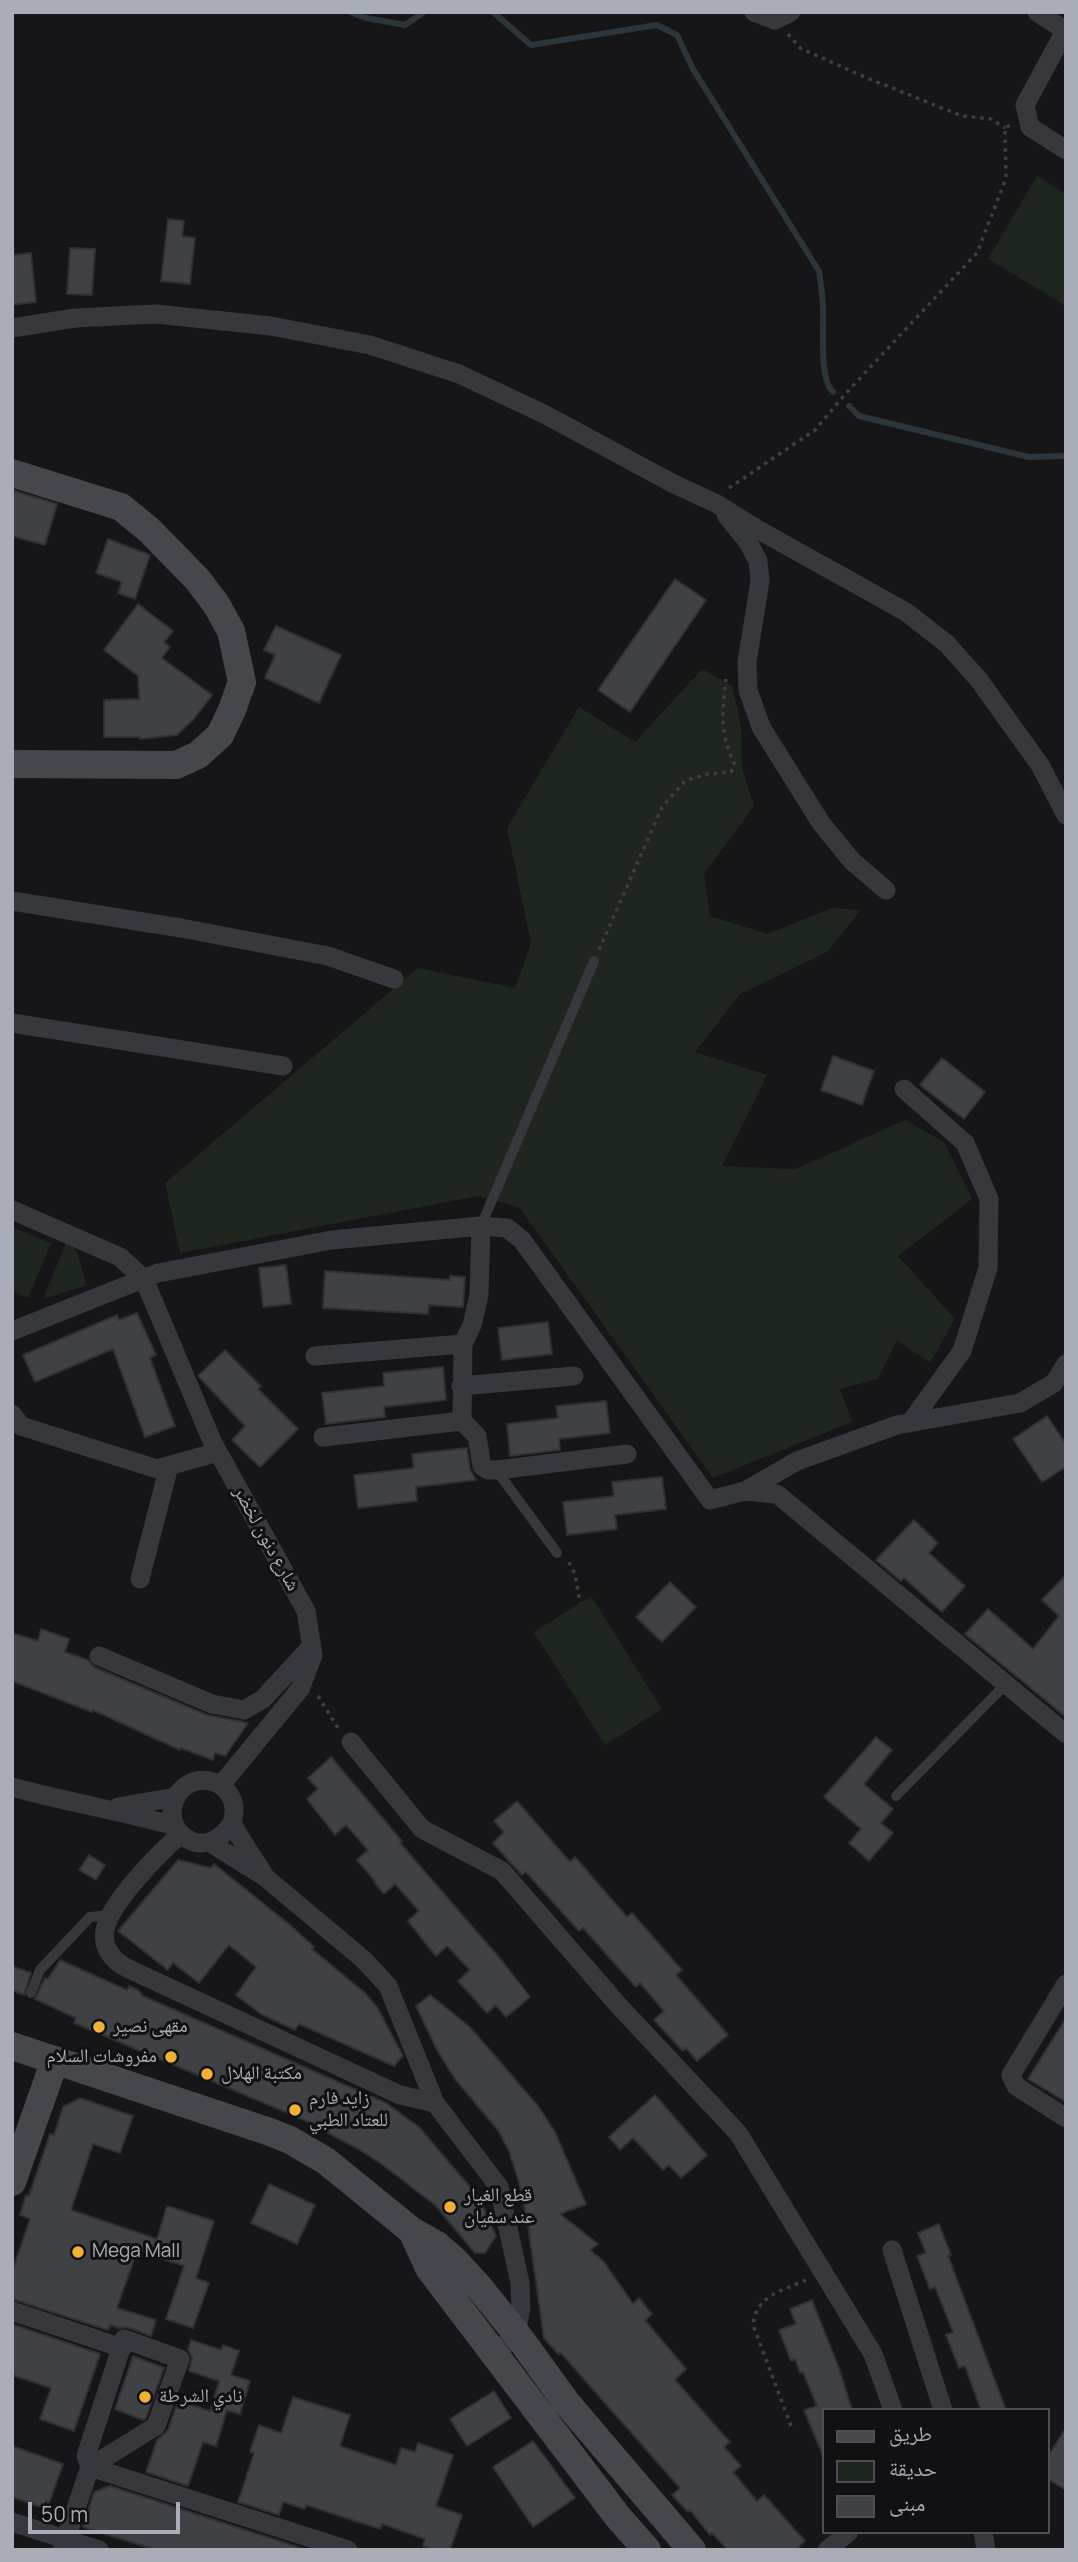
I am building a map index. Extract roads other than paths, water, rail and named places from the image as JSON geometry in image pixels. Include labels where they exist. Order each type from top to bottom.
[{"type":"main road","points":[[12,473],[121,507],[149,530],[197,579],[216,604],[230,631],[242,682],[220,735],[198,755],[176,765],[12,764]]},
{"type":"main road","points":[[12,2046],[290,2140],[326,2161],[412,2231],[437,2245],[480,2287],[566,2402],[692,2550]]},
{"type":"main road","points":[[12,2182],[55,2060]]},
{"type":"main road","points":[[412,2231],[429,2268],[618,2517],[647,2550]]},
{"type":"street","points":[[754,12],[783,16]]},
{"type":"street","points":[[1037,12],[1065,30],[1031,90],[1025,104],[1026,116],[1030,127],[1066,150]]},
{"type":"street","points":[[12,328],[75,318],[156,314],[271,326],[370,345],[458,374],[544,414],[672,483],[717,504],[906,612],[947,644],[979,680],[1040,765],[1066,815]]},
{"type":"street","points":[[717,504],[748,542],[758,561],[760,581],[747,662],[748,690],[761,727],[821,823],[852,861],[886,890]]},
{"type":"street","points":[[12,901],[181,928],[328,956],[394,979]]},
{"type":"street","points":[[12,1023],[283,1066]]},
{"type":"street","points":[[904,1089],[965,1143],[989,1199],[988,1268],[962,1350],[910,1423]]},
{"type":"street","points":[[12,1210],[120,1257],[144,1279]]},
{"type":"street","points":[[481,1226],[479,1295],[472,1325],[463,1344],[461,1386],[462,1421],[477,1436],[482,1466],[488,1470],[497,1470],[627,1454]]},
{"type":"street","points":[[12,1331],[158,1273],[332,1240],[481,1226],[507,1228],[522,1240],[710,1500],[746,1491],[797,1461],[897,1425],[1020,1403],[1054,1383],[1066,1363]]},
{"type":"street","name":"شارع دنون لخضر","points":[[144,1279],[218,1452],[306,1611],[313,1655],[299,1689],[221,1785]]},
{"type":"street","points":[[315,1356],[463,1344]]},
{"type":"street","points":[[461,1386],[574,1376]]},
{"type":"street","points":[[12,1414],[21,1426],[158,1469],[218,1452]]},
{"type":"street","points":[[323,1437],[462,1421]]},
{"type":"street","points":[[140,1580],[169,1466]]},
{"type":"street","points":[[746,1491],[777,1494],[1066,1734]]},
{"type":"street","points":[[99,1656],[212,1704],[244,1710],[263,1699],[311,1646]]},
{"type":"street","points":[[351,1742],[422,1829],[502,1871],[620,2006],[738,2133],[873,2354],[892,2408]]},
{"type":"street","points":[[107,1808],[176,1797],[190,1783],[201,1780],[221,1785],[233,1802],[232,1824],[265,1877]]},
{"type":"street","points":[[12,1787],[51,1798],[107,1808],[178,1830],[199,1843],[219,1839],[232,1824]]},
{"type":"street","points":[[176,1797],[172,1816],[178,1830]]},
{"type":"street","points":[[178,1830],[148,1866],[106,1925],[106,1947],[119,1964],[400,2095],[435,2103]]},
{"type":"street","points":[[209,1842],[265,1877],[364,1960],[387,1986],[435,2103],[499,2187],[520,2283],[521,2308],[516,2333],[495,2354]]},
{"type":"street","points":[[1066,1983],[1011,2075],[1016,2086],[1066,2118]]},
{"type":"street","points":[[892,2250],[942,2408]]},
{"type":"street","points":[[12,2311],[122,2348]]},
{"type":"street","points":[[64,2545],[90,2467],[86,2456],[124,2339],[180,2359],[156,2426],[90,2467]]},
{"type":"street","points":[[90,2467],[348,2550]]},
{"type":"street","points":[[12,2522],[64,2545],[99,2550]]},
{"type":"street","points":[[827,2550],[847,2534]]},
{"type":"lane","points":[[481,1226],[594,961]]},
{"type":"lane","points":[[497,1470],[557,1552]]},
{"type":"lane","points":[[896,1796],[1006,1685]]},
{"type":"lane","points":[[31,1993],[40,1970],[90,1917],[111,1915]]},
{"type":"waterway","points":[[350,12],[366,18],[405,25],[424,12]]},
{"type":"waterway","points":[[493,12],[531,45],[657,25],[677,35],[693,69],[819,271],[823,300],[824,365],[833,392]]},
{"type":"waterway","points":[[849,406],[859,416],[1029,457],[1066,456]]},
{"type":"place","name":"مقهى نصير","points":[[99,2027]]},
{"type":"place","name":"مفروشات السلام","points":[[171,2057]]},
{"type":"place","name":"مكتبة الهلال","points":[[207,2074]]},
{"type":"place","name":"زايد فارم للعتاد الطبي","points":[[295,2110]]},
{"type":"place","name":"قطع الغيار عند سفيان","points":[[450,2207]]},
{"type":"place","name":"Mega Mall","points":[[78,2252]]},
{"type":"place","name":"نادي الشرطة","points":[[145,2397]]}]
